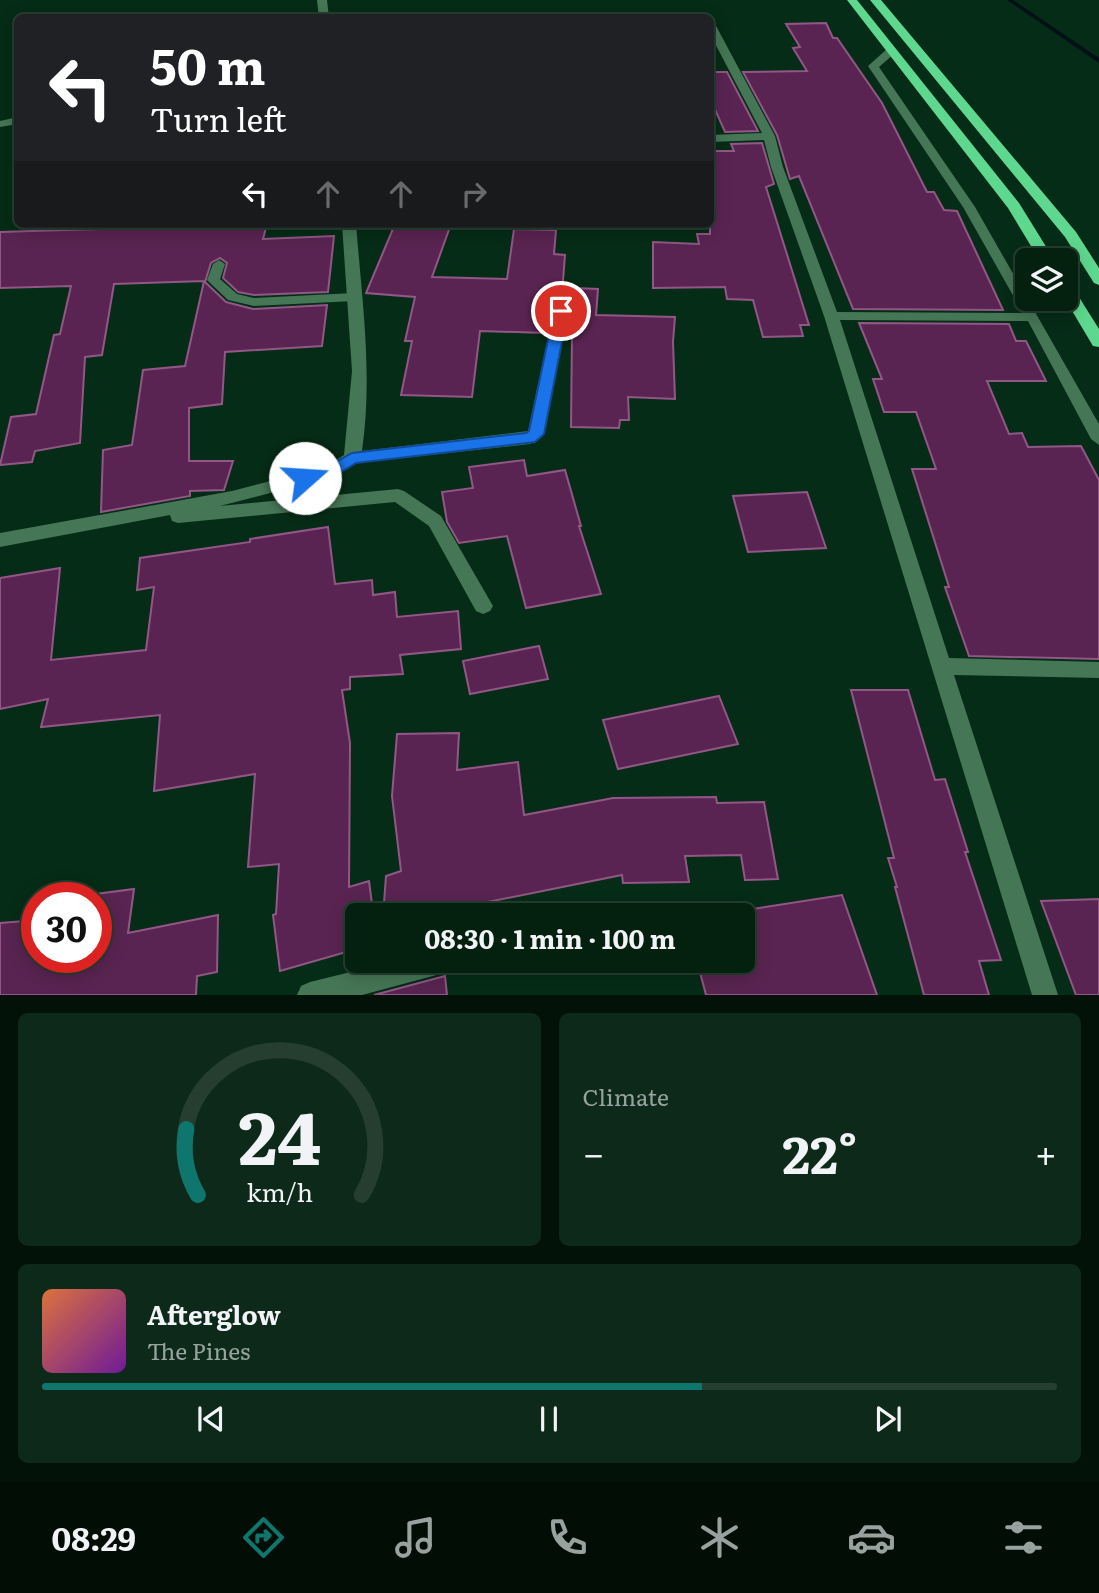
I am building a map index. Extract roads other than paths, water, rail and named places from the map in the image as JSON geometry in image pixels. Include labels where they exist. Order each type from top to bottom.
[{"type":"highway","points":[[852,0],[1014,206],[1040,248]]},
{"type":"highway","points":[[874,0],[1071,235],[1099,280]]},
{"type":"highway","points":[[1078,308],[1099,342]]},
{"type":"street","points":[[714,30],[769,136],[777,167],[831,316],[1045,995]]},
{"type":"street","points":[[891,51],[873,66],[968,207],[1033,317],[1099,439]]},
{"type":"street","points":[[714,139],[769,136]]},
{"type":"street","points":[[349,228],[360,382],[359,427],[352,458]]},
{"type":"street","points":[[0,540],[232,497],[330,472],[352,458],[522,440],[536,434],[566,286]]},
{"type":"street","points":[[831,316],[1033,317]]},
{"type":"street","points":[[108,520],[219,514],[398,495],[435,521],[483,606]]},
{"type":"street","points":[[943,666],[1099,670]]},
{"type":"street","points":[[310,995],[397,973]]},
{"type":"lane","points":[[219,264],[214,280],[233,298],[254,302],[354,297]]},
{"type":"waterway","points":[[1010,0],[1099,61]]}]
